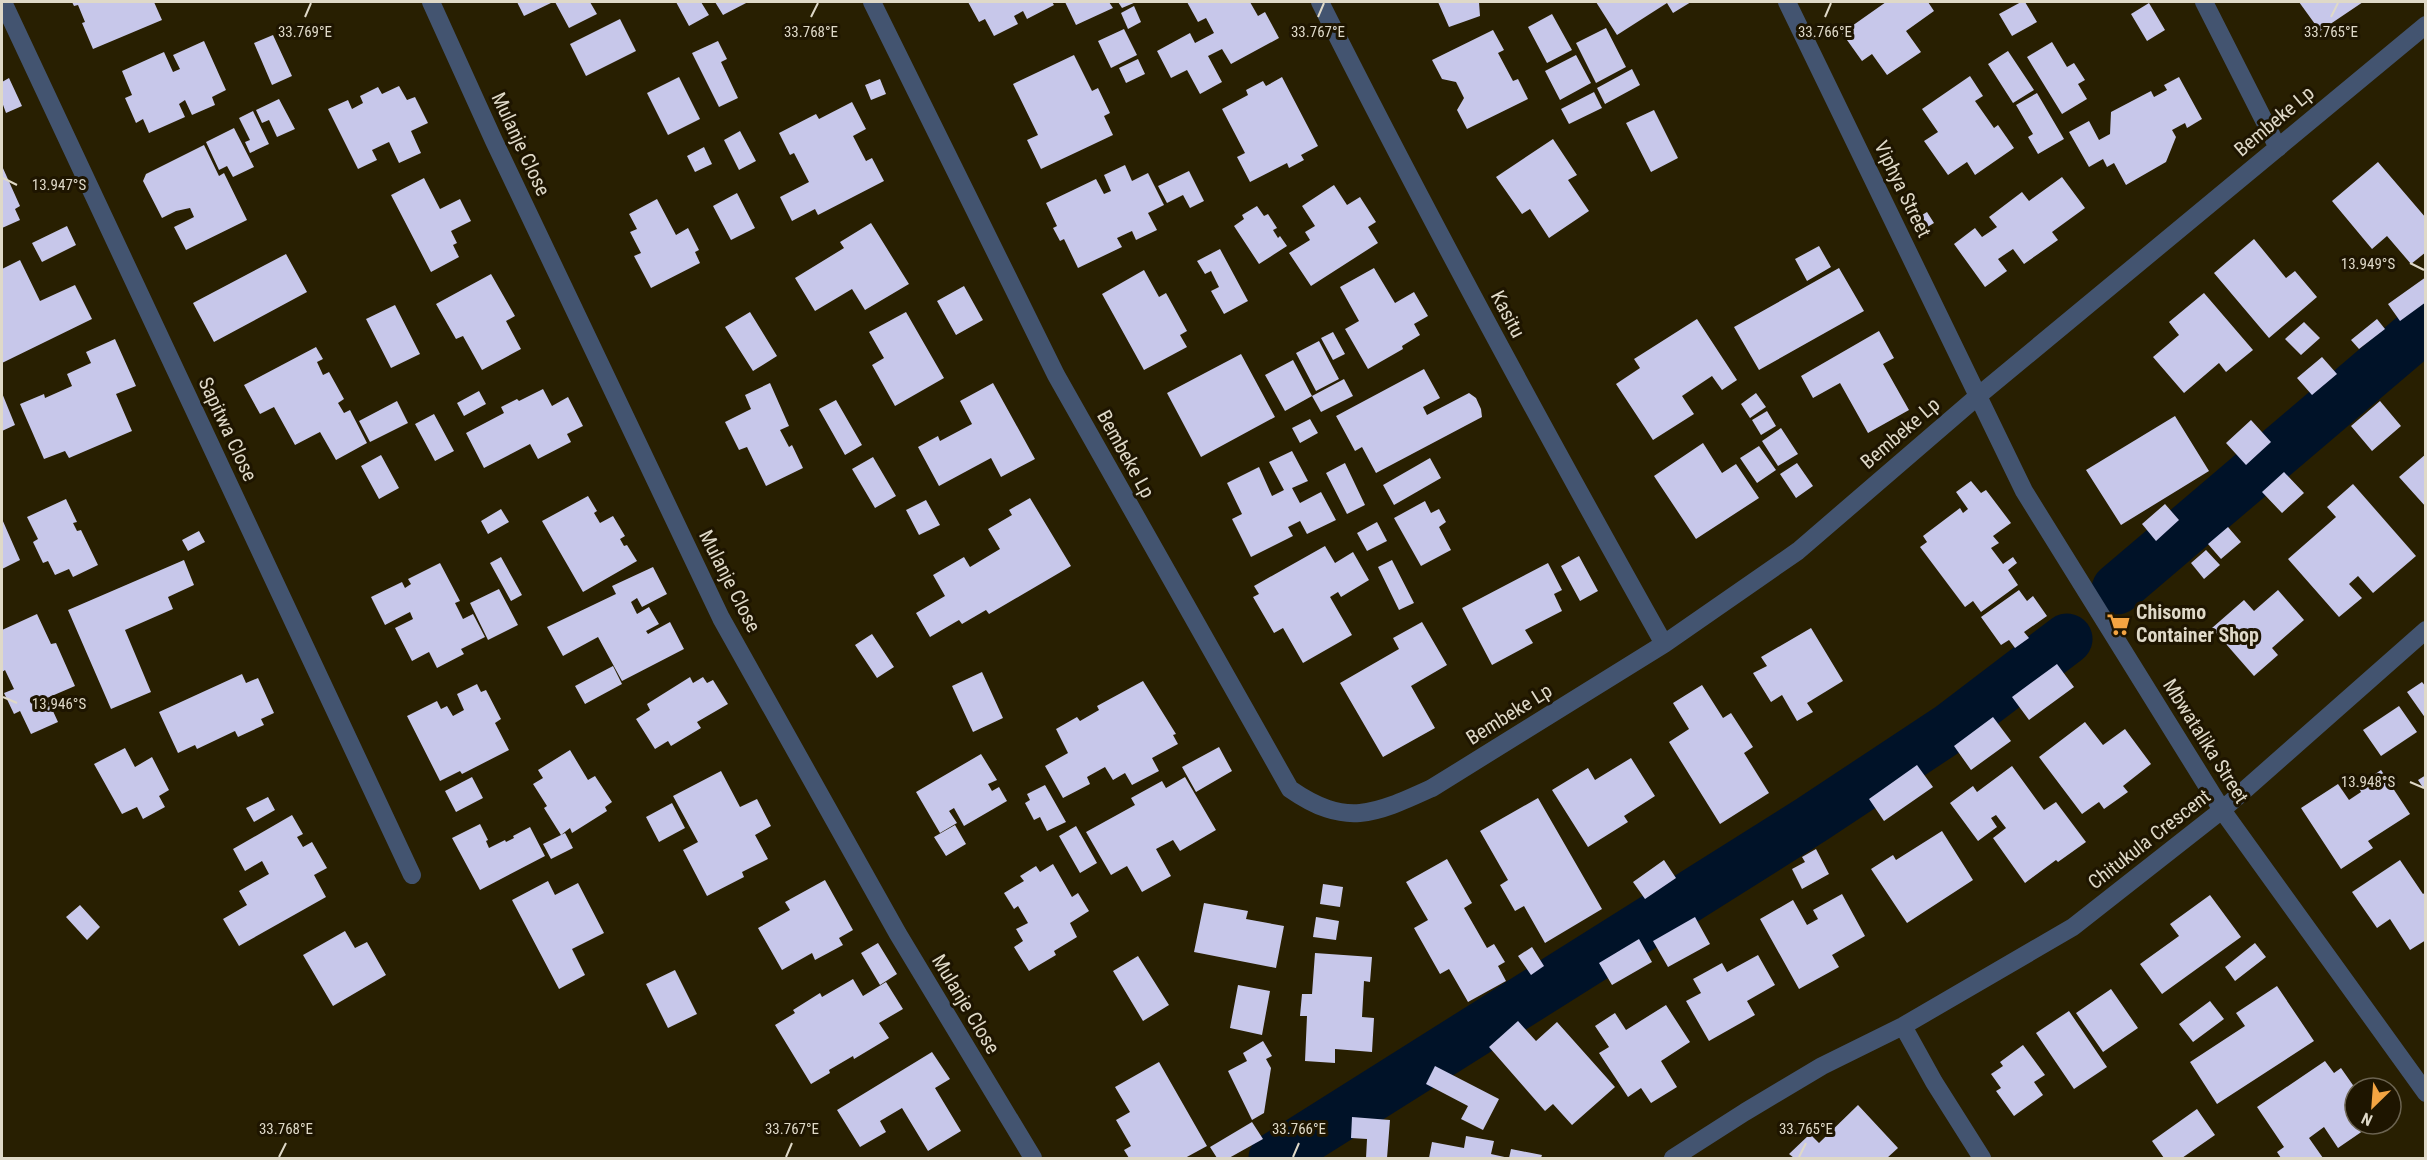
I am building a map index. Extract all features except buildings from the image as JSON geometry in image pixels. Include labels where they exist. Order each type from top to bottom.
[{"type":"street","name":"Sapitwa Close","points":[[3,2],[412,875]]},
{"type":"street","name":"Mulanje Close","points":[[431,2],[494,141],[721,618],[898,934],[1033,1158]]},
{"type":"street","name":"Bembeke Lp","points":[[872,2],[1056,375],[1290,789],[1311,804],[1339,812],[1363,814],[1395,805],[1432,788],[1664,644],[1798,551],[1978,396],[2426,25]]},
{"type":"street","name":"Kasitu","points":[[1320,2],[1530,405],[1664,644]]},
{"type":"street","name":"Viphya Street","points":[[1787,2],[1978,396]]},
{"type":"street","points":[[2204,2],[2278,148]]},
{"type":"street","name":"Mbwatalika Street","points":[[1978,396],[2024,491],[2222,810],[2426,1093]]},
{"type":"street","name":"Chitukula Crescent","points":[[1673,1158],[1822,1066],[1903,1026],[2073,927],[2222,810],[2426,630]]},
{"type":"street","points":[[1903,1026],[1934,1082],[1982,1158]]},
{"type":"waterway","points":[[2117,589],[2426,326]]},
{"type":"waterway","points":[[1274,1158],[1811,820],[1950,728],[2067,639]]},
{"type":"place","name":"Chisomo Container Shop","points":[[2118,624]]}]
